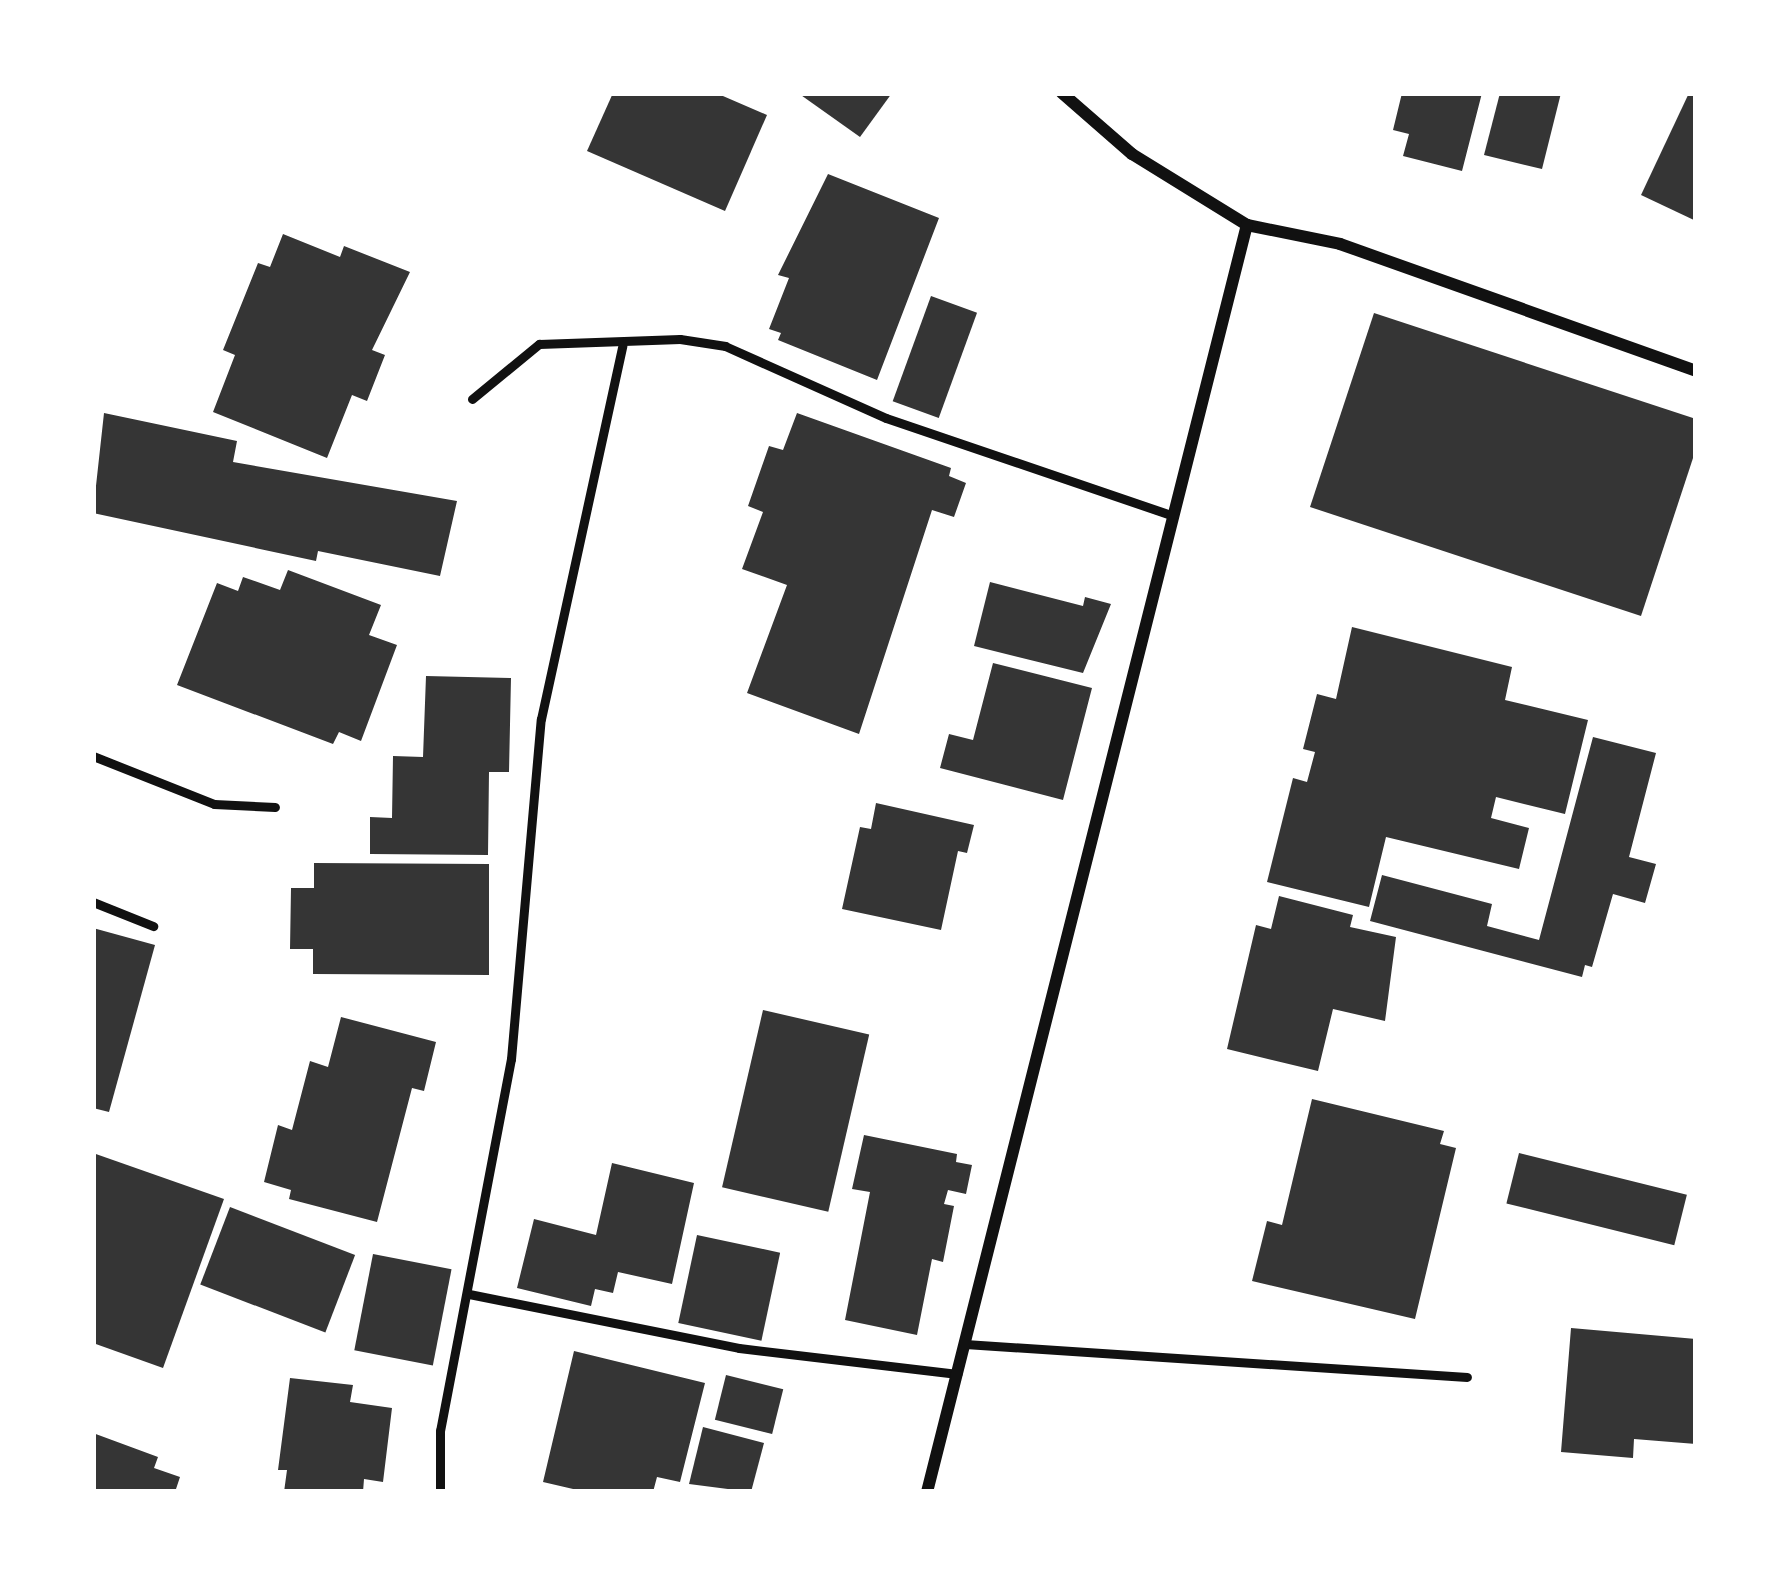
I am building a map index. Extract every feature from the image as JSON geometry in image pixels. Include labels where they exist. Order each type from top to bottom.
[{"type":"street","points":[[1062,93],[1132,154],[1247,225],[1340,244],[1696,371]]},
{"type":"street","points":[[927,1492],[1247,225]]},
{"type":"lane","points":[[472,399],[539,344],[622,346],[680,339],[725,346],[886,418],[1174,516]]},
{"type":"lane","points":[[440,1492],[440,1431],[511,1059],[541,719],[622,346]]},
{"type":"lane","points":[[93,756],[214,804],[275,807]]},
{"type":"lane","points":[[93,902],[153,926]]},
{"type":"lane","points":[[469,1294],[739,1348],[957,1374]]},
{"type":"lane","points":[[964,1344],[1467,1377]]},
{"type":"building","points":[[613,93],[716,93],[767,115],[725,211],[587,151]]},
{"type":"building","points":[[798,93],[892,93],[860,137]]},
{"type":"building","points":[[1402,93],[1482,93],[1462,171],[1403,156],[1409,134],[1393,130]]},
{"type":"building","points":[[1500,93],[1561,93],[1542,169],[1484,155]]},
{"type":"building","points":[[1689,93],[1696,93],[1696,221],[1641,195]]},
{"type":"building","points":[[828,174],[939,218],[877,380],[778,340],[781,333],[769,329],[789,278],[778,275]]},
{"type":"building","points":[[283,234],[340,257],[344,246],[410,272],[372,350],[385,355],[367,401],[352,395],[327,458],[213,412],[235,355],[223,350],[258,263],[270,267]]},
{"type":"building","points":[[931,296],[977,313],[939,418],[893,401]]},
{"type":"building","points":[[1374,313],[1696,419],[1696,449],[1641,616],[1310,507]]},
{"type":"building","points":[[104,413],[237,441],[233,462],[457,501],[440,576],[318,551],[316,561],[93,513]]},
{"type":"building","points":[[797,413],[951,468],[949,476],[966,483],[954,517],[932,510],[859,734],[747,693],[787,585],[742,569],[763,512],[748,506],[769,446],[783,450]]},
{"type":"building","points":[[288,570],[381,605],[369,635],[397,645],[361,741],[339,732],[333,744],[177,685],[217,583],[238,591],[243,577],[280,590]]},
{"type":"building","points":[[990,582],[1083,606],[1085,597],[1111,604],[1083,673],[974,646]]},
{"type":"building","points":[[1352,627],[1512,667],[1505,700],[1588,720],[1565,814],[1496,797],[1491,818],[1529,828],[1519,869],[1386,837],[1369,907],[1267,882],[1293,778],[1307,782],[1315,752],[1303,749],[1317,694],[1336,699]]},
{"type":"building","points":[[993,663],[1092,688],[1063,800],[940,768],[949,734],[973,740]]},
{"type":"building","points":[[426,676],[511,678],[509,772],[489,772],[488,855],[370,854],[370,817],[392,818],[393,756],[423,757]]},
{"type":"building","points":[[1593,737],[1656,753],[1629,857],[1656,864],[1645,903],[1613,894],[1592,967],[1585,965],[1582,977],[1370,921],[1382,875],[1492,904],[1487,926],[1539,940]]},
{"type":"building","points":[[876,803],[974,825],[967,853],[958,851],[941,930],[842,909],[860,827],[871,829]]},
{"type":"building","points":[[314,863],[489,864],[489,975],[313,974],[313,949],[290,949],[291,888],[314,888]]},
{"type":"building","points":[[1279,896],[1353,915],[1350,927],[1396,937],[1385,1021],[1333,1009],[1318,1071],[1227,1049],[1256,925],[1271,929]]},
{"type":"building","points":[[93,928],[155,945],[109,1112],[93,1108]]},
{"type":"building","points":[[763,1010],[869,1035],[828,1212],[722,1187]]},
{"type":"building","points":[[341,1017],[436,1042],[424,1091],[412,1088],[377,1222],[289,1199],[291,1190],[264,1182],[278,1125],[292,1130],[310,1061],[328,1067]]},
{"type":"building","points":[[1312,1099],[1444,1131],[1440,1144],[1456,1148],[1415,1319],[1252,1281],[1267,1221],[1282,1225]]},
{"type":"building","points":[[864,1135],[957,1154],[956,1162],[972,1165],[966,1194],[948,1190],[944,1204],[954,1206],[943,1262],[932,1259],[917,1335],[845,1320],[870,1192],[852,1189]]},
{"type":"building","points":[[93,1153],[224,1199],[163,1368],[93,1343]]},
{"type":"building","points":[[1519,1153],[1687,1195],[1674,1245],[1506,1203]]},
{"type":"building","points":[[612,1163],[694,1183],[672,1284],[618,1272],[613,1293],[595,1289],[591,1306],[517,1288],[534,1219],[596,1235]]},
{"type":"building","points":[[230,1207],[355,1255],[325,1333],[200,1284]]},
{"type":"building","points":[[697,1235],[780,1253],[761,1341],[678,1323]]},
{"type":"building","points":[[373,1254],[452,1269],[433,1365],[354,1350]]},
{"type":"building","points":[[1571,1328],[1696,1339],[1696,1444],[1634,1439],[1633,1458],[1561,1452]]},
{"type":"building","points":[[574,1351],[705,1383],[680,1482],[657,1477],[653,1492],[586,1492],[543,1482]]},
{"type":"building","points":[[726,1375],[783,1389],[772,1434],[715,1420]]},
{"type":"building","points":[[290,1378],[353,1385],[350,1402],[392,1408],[383,1482],[364,1479],[363,1492],[284,1492],[287,1470],[278,1470]]},
{"type":"building","points":[[703,1427],[764,1443],[751,1492],[689,1484]]},
{"type":"building","points":[[93,1433],[158,1457],[154,1468],[180,1477],[175,1492],[93,1492]]}]
